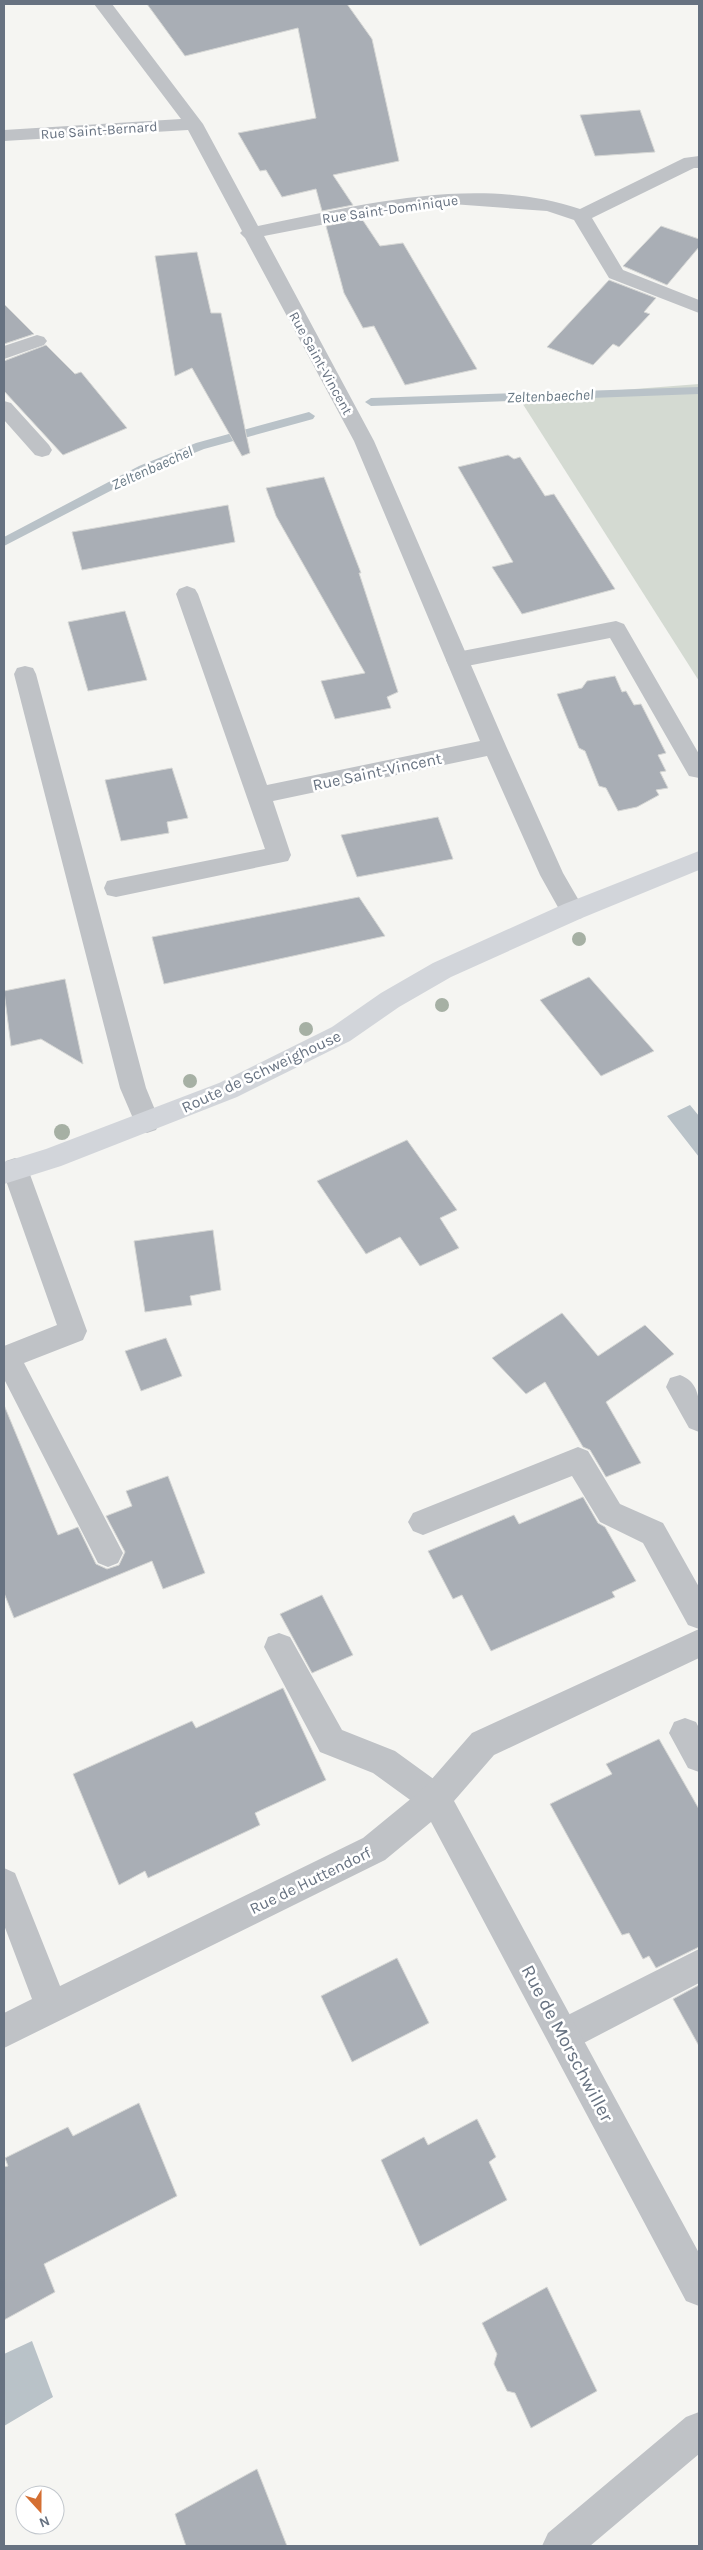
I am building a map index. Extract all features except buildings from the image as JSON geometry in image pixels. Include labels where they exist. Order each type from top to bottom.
[{"type":"main road","name":"Route de Schweighouse","points":[[9,1171],[52,1158],[220,1093],[312,1050],[341,1034],[412,986],[573,912],[699,860]]},
{"type":"street","name":"Rue Saint-Vincent","points":[[103,4],[194,124],[250,233],[364,441],[494,746],[552,875],[573,912]]},
{"type":"street","name":"Rue Saint-Bernard","points":[[4,136],[194,124]]},
{"type":"street","points":[[699,162],[691,162],[581,216],[616,274],[699,307]]},
{"type":"street","name":"Rue Saint-Dominique","points":[[250,233],[372,209],[452,198],[549,205],[581,216]]},
{"type":"street","points":[[4,353],[37,340]]},
{"type":"street","points":[[4,408],[42,450]]},
{"type":"street","points":[[116,888],[279,855],[187,594]]},
{"type":"street","points":[[457,660],[616,629],[698,770]]},
{"type":"street","points":[[25,674],[131,1079],[147,1122]]},
{"type":"street","name":"Rue Saint-Vincent","points":[[259,796],[494,746]]},
{"type":"street","points":[[9,1171],[73,1331],[7,1357],[108,1553]]},
{"type":"street","points":[[680,1387],[699,1419]]},
{"type":"street","points":[[423,1522],[578,1460],[610,1513],[653,1533],[699,1615]]},
{"type":"street","name":"Rue de Huttendorf","points":[[4,2031],[374,1849],[434,1799],[483,1744],[699,1643]]},
{"type":"street","points":[[279,1647],[331,1741],[384,1762],[434,1799]]},
{"type":"street","name":"Rue de Morschwiller","points":[[434,1799],[462,1845],[699,2288]]},
{"type":"street","points":[[4,1884],[52,2007]]},
{"type":"street","points":[[564,2035],[699,1965]]},
{"type":"street","points":[[561,2546],[699,2430]]},
{"type":"shaded area","points":[[699,384],[699,681],[519,398]]},
{"type":"shaded area","points":[[690,1105],[699,1116],[699,1157],[667,1116]]},
{"type":"shaded area","points":[[32,2341],[53,2397],[4,2426],[4,2354]]},
{"type":"waterway","name":"Zeltenbaechel","points":[[371,402],[699,390]]},
{"type":"waterway","name":"Zeltenbaechel","points":[[4,542],[143,469],[200,446],[309,416]]}]
